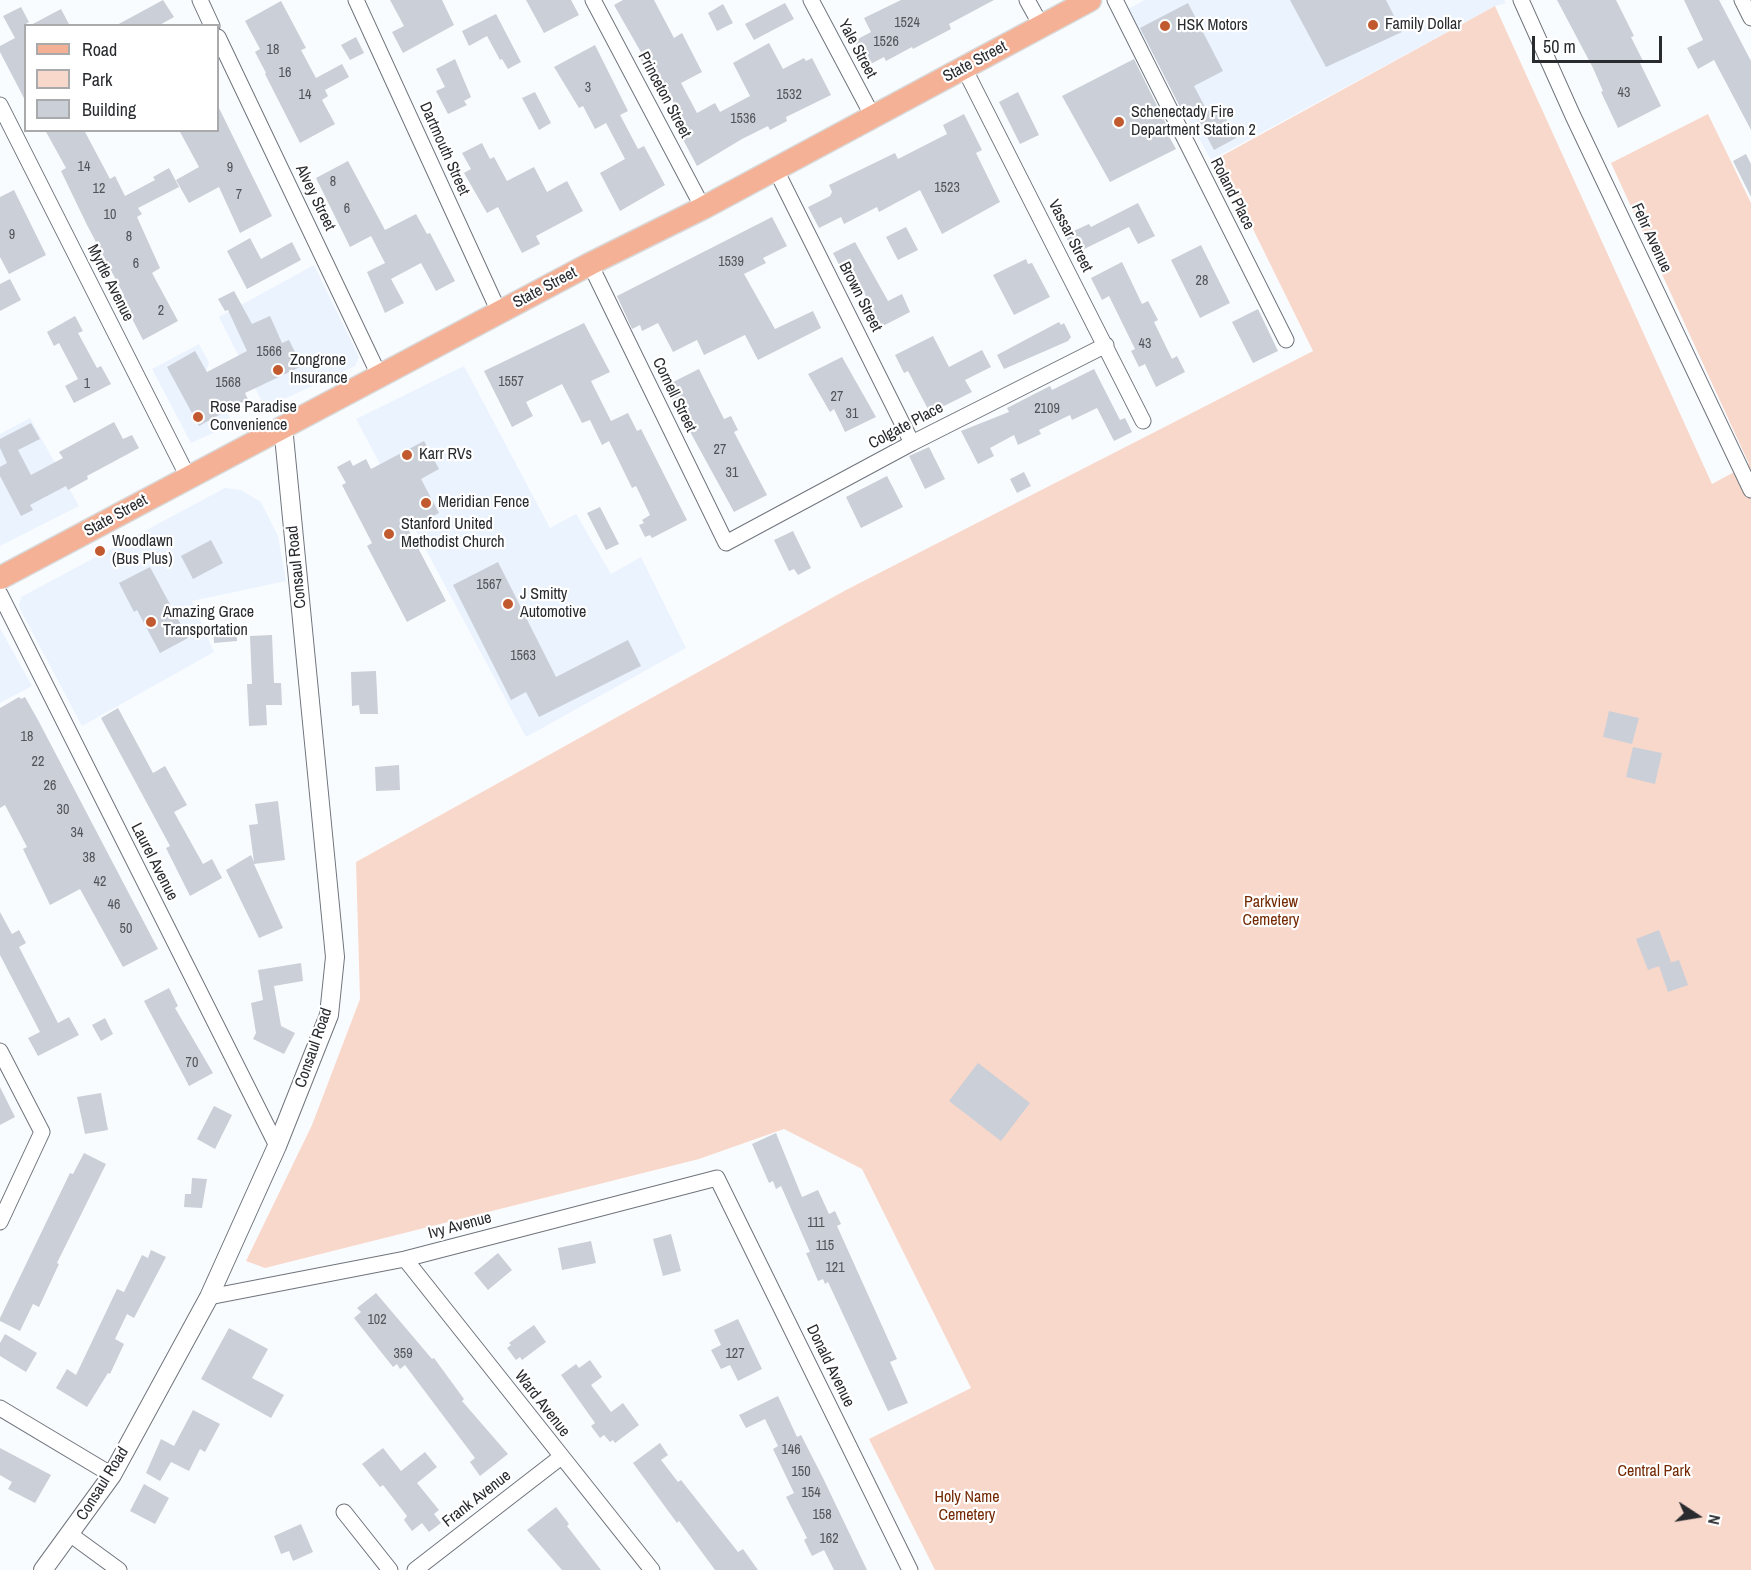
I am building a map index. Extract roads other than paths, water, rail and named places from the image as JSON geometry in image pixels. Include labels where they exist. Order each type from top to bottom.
[{"type":"main road","name":"State Street","points":[[0,578],[590,264],[704,208],[872,115],[1090,0]]},
{"type":"street","points":[[200,0],[211,24]]},
{"type":"street","name":"Dartmouth Street","points":[[356,0],[499,312]]},
{"type":"street","name":"Princeton Street","points":[[593,0],[704,208]]},
{"type":"street","name":"Yale Street","points":[[811,0],[872,115]]},
{"type":"street","points":[[1028,0],[1042,27]]},
{"type":"street","name":"Roland Place","points":[[1114,0],[1287,340]]},
{"type":"street","name":"Fehr Avenue","points":[[1521,0],[1573,116],[1750,483]]},
{"type":"street","points":[[1742,0],[1751,18]]},
{"type":"street","name":"Alvey Street","points":[[219,39],[379,375]]},
{"type":"street","name":"Vassar Street","points":[[964,68],[1143,421]]},
{"type":"street","name":"Myrtle Avenue","points":[[0,105],[188,477]]},
{"type":"street","name":"Brown Street","points":[[775,168],[912,443]]},
{"type":"street","name":"Cornell Street","points":[[590,264],[726,543]]},
{"type":"street","name":"Colgate Place","points":[[726,543],[912,443],[1106,345]]},
{"type":"street","name":"Consaul Road","points":[[43,1570],[71,1535],[112,1475],[209,1297],[277,1146],[329,1015],[335,957],[283,426]]},
{"type":"street","name":"Laurel Avenue","points":[[0,594],[277,1146]]},
{"type":"street","points":[[0,1051],[42,1132],[0,1222]]},
{"type":"street","name":"Ivy Avenue","points":[[209,1297],[405,1259],[717,1178]]},
{"type":"street","name":"Donald Avenue","points":[[717,1178],[910,1570]]},
{"type":"street","name":"Ward Avenue","points":[[405,1259],[652,1570]]},
{"type":"street","points":[[0,1408],[112,1475]]},
{"type":"street","name":"Frank Avenue","points":[[415,1570],[561,1457]]},
{"type":"street","points":[[344,1512],[390,1570]]},
{"type":"street","points":[[71,1535],[119,1570]]},
{"type":"place","name":"Family Dollar","points":[[1373,25]]},
{"type":"place","name":"HSK Motors","points":[[1165,26]]},
{"type":"place","name":"Schenectady Fire Department Station 2","points":[[1119,122]]},
{"type":"place","name":"Zongrone Insurance","points":[[278,370]]},
{"type":"place","name":"Rose Paradise Convenience","points":[[198,417]]},
{"type":"place","name":"Karr RVs","points":[[407,455]]},
{"type":"place","name":"Meridian Fence","points":[[426,503]]},
{"type":"place","name":"Stanford United Methodist Church","points":[[389,534]]},
{"type":"place","name":"Woodlawn (Bus Plus)","points":[[100,551]]},
{"type":"place","name":"J Smitty Automotive","points":[[508,604]]},
{"type":"place","name":"Amazing Grace Transportation","points":[[151,622]]},
{"type":"park label","name":"Parkview Cemetery","points":[[1271,912]]},
{"type":"park label","name":"Central Park","points":[[1654,1472]]},
{"type":"park label","name":"Holy Name Cemetery","points":[[967,1507]]}]
